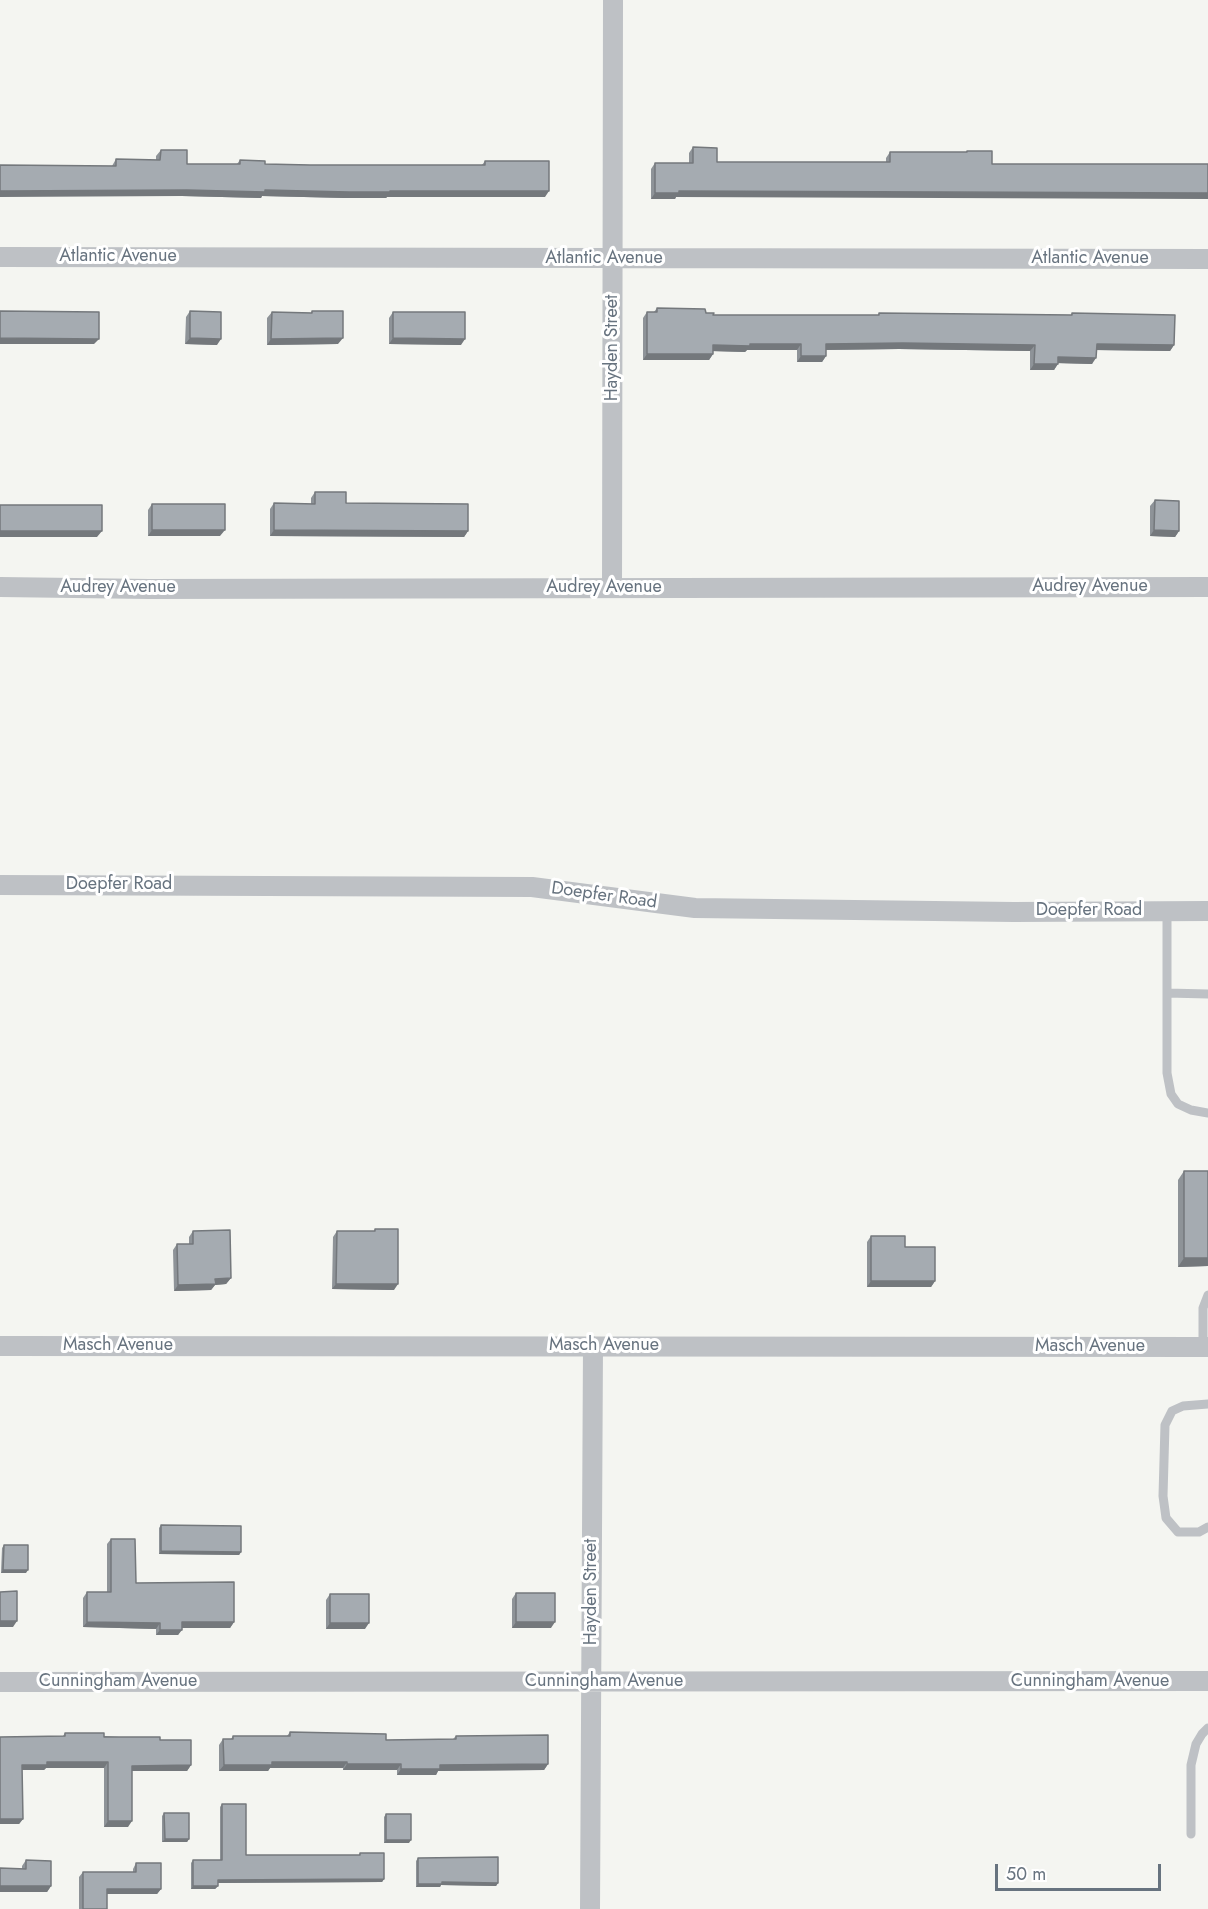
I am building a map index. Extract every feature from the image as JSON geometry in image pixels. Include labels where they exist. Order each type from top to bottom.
[{"type":"street","name":"Hayden Street","points":[[612,588],[613,0]]},
{"type":"street","name":"Atlantic Avenue","points":[[0,257],[1208,259]]},
{"type":"street","name":"Audrey Avenue","points":[[0,587],[149,589],[1208,587]]},
{"type":"street","name":"Doepfer Road","points":[[0,885],[521,886],[695,908],[1014,912],[1208,910]]},
{"type":"street","name":"Masch Avenue","points":[[0,1346],[1205,1347]]},
{"type":"street","name":"Hayden Street","points":[[590,1909],[593,1347]]},
{"type":"street","name":"Cunningham Avenue","points":[[0,1682],[1208,1681]]},
{"type":"lane","points":[[1167,911],[1167,1073],[1172,1094],[1178,1104],[1191,1110],[1208,1113]]},
{"type":"lane","points":[[1167,993],[1208,994]]},
{"type":"lane","points":[[1205,1347],[1203,1308],[1208,1295]]},
{"type":"lane","points":[[1208,1404],[1183,1406],[1172,1411],[1165,1425],[1163,1496],[1166,1518],[1178,1532],[1199,1532],[1208,1527]]},
{"type":"lane","points":[[1191,1834],[1191,1765],[1196,1744],[1208,1728]]},
{"type":"building","points":[[693,147],[717,148],[717,162],[890,162],[890,152],[992,151],[992,164],[1208,164],[1208,193],[679,191],[679,193],[655,193],[655,163],[693,163]]},
{"type":"building","points":[[161,150],[187,150],[187,164],[240,164],[240,160],[265,161],[265,164],[310,165],[485,165],[485,161],[549,161],[549,191],[0,191],[0,165],[116,166],[116,159],[160,160]]},
{"type":"building","points":[[657,308],[705,309],[706,313],[714,313],[713,315],[879,315],[879,313],[1072,315],[1072,313],[1175,315],[1174,345],[1097,344],[1096,358],[1058,357],[1058,364],[1034,364],[1035,345],[826,344],[826,356],[801,356],[801,344],[750,344],[750,346],[713,345],[713,354],[647,354],[647,312],[657,312]]},
{"type":"building","points":[[0,311],[99,312],[99,339],[0,338]]},
{"type":"building","points":[[190,311],[221,312],[221,339],[190,338]]},
{"type":"building","points":[[312,311],[343,311],[343,338],[271,339],[272,312],[312,313]]},
{"type":"building","points":[[393,312],[465,312],[465,339],[393,338]]},
{"type":"building","points":[[315,492],[346,492],[346,503],[468,504],[468,531],[274,530],[274,503],[315,504]]},
{"type":"building","points":[[1155,500],[1179,501],[1179,531],[1154,530]]},
{"type":"building","points":[[152,504],[225,504],[225,530],[152,530]]},
{"type":"building","points":[[0,505],[102,505],[102,531],[0,531]]},
{"type":"building","points":[[1184,1171],[1208,1171],[1208,1258],[1184,1258]]},
{"type":"building","points":[[375,1229],[398,1229],[398,1284],[336,1284],[337,1231],[375,1231]]},
{"type":"building","points":[[230,1230],[231,1278],[215,1279],[216,1284],[178,1285],[177,1244],[193,1244],[193,1231]]},
{"type":"building","points":[[871,1236],[905,1236],[905,1247],[935,1247],[935,1281],[871,1281]]},
{"type":"building","points":[[161,1525],[241,1526],[241,1552],[161,1551]]},
{"type":"building","points":[[111,1539],[135,1539],[136,1583],[234,1582],[234,1622],[182,1622],[182,1630],[160,1630],[160,1623],[87,1622],[87,1592],[111,1592]]},
{"type":"building","points":[[4,1545],[28,1545],[28,1570],[3,1570]]},
{"type":"building","points":[[17,1591],[17,1621],[0,1621],[0,1592]]},
{"type":"building","points":[[516,1593],[555,1593],[555,1622],[516,1622]]},
{"type":"building","points":[[330,1594],[369,1594],[369,1623],[330,1623]]},
{"type":"building","points":[[290,1732],[386,1734],[386,1740],[456,1739],[456,1736],[548,1735],[548,1764],[440,1765],[440,1769],[401,1769],[401,1764],[347,1764],[347,1762],[272,1762],[272,1765],[224,1765],[223,1739],[233,1739],[233,1736],[290,1736]]},
{"type":"building","points":[[65,1733],[104,1733],[104,1737],[160,1737],[160,1740],[191,1740],[191,1765],[132,1766],[132,1821],[108,1821],[108,1762],[47,1762],[47,1765],[22,1765],[23,1819],[0,1819],[0,1737],[65,1736]]},
{"type":"building","points":[[222,1804],[246,1804],[246,1855],[384,1853],[384,1879],[218,1880],[218,1886],[193,1886],[193,1860],[222,1860]]},
{"type":"building","points":[[164,1813],[189,1813],[189,1839],[165,1839]]},
{"type":"building","points":[[386,1814],[411,1814],[411,1840],[386,1840]]},
{"type":"building","points":[[498,1857],[498,1883],[418,1884],[418,1858]]},
{"type":"building","points":[[26,1860],[51,1861],[51,1886],[0,1886],[0,1868],[26,1869]]},
{"type":"building","points":[[136,1863],[161,1863],[161,1889],[107,1889],[107,1909],[83,1909],[83,1872],[136,1872]]}]
